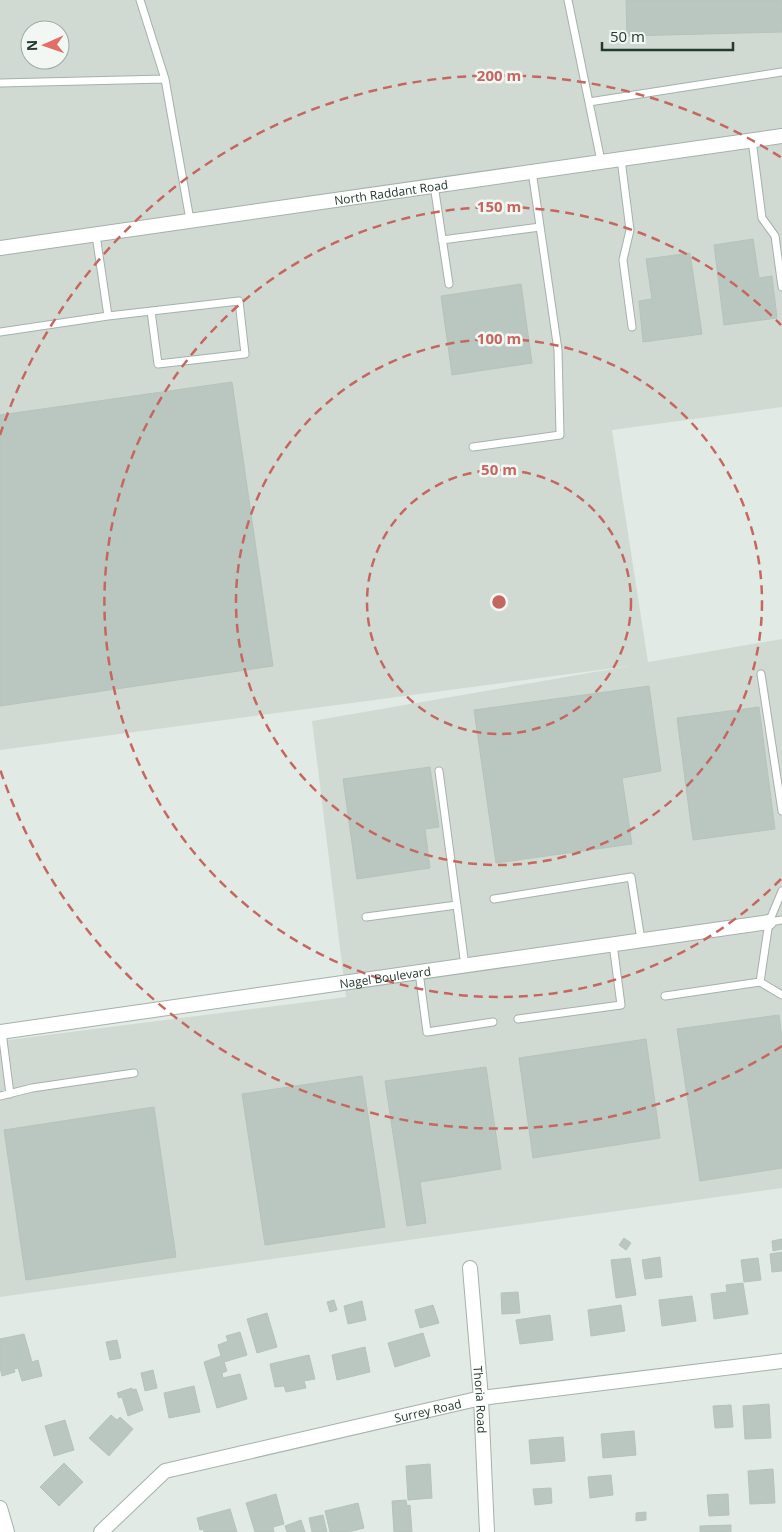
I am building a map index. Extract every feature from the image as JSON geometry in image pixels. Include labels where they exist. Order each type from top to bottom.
[{"type":"street","name":"North Raddant Road","points":[[0,248],[782,136]]},
{"type":"street","name":"Nagel Boulevard","points":[[1,1032],[776,921]]},
{"type":"street","name":"Thoria Road","points":[[470,1268],[481,1398],[487,1532]]},
{"type":"street","name":"Surrey Road","points":[[101,1532],[165,1471],[481,1398],[782,1361]]},
{"type":"street","points":[[0,1508],[7,1532]]},
{"type":"lane","points":[[140,0],[165,78],[190,220]]},
{"type":"lane","points":[[568,0],[601,162]]},
{"type":"lane","points":[[589,102],[782,72]]},
{"type":"lane","points":[[0,83],[165,78]]},
{"type":"lane","points":[[752,140],[762,218],[776,236],[782,287]]},
{"type":"lane","points":[[621,159],[630,230],[623,260],[632,327]]},
{"type":"lane","points":[[473,447],[560,435],[558,350],[532,171]]},
{"type":"lane","points":[[434,185],[449,284]]},
{"type":"lane","points":[[442,240],[540,227]]},
{"type":"lane","points":[[96,235],[108,316]]},
{"type":"lane","points":[[0,332],[108,316],[151,311],[239,301],[245,354],[158,364],[151,311]]},
{"type":"lane","points":[[761,674],[782,811]]},
{"type":"lane","points":[[439,771],[465,966]]},
{"type":"lane","points":[[494,899],[631,877],[641,940]]},
{"type":"lane","points":[[760,982],[782,891]]},
{"type":"lane","points":[[366,917],[457,905]]},
{"type":"lane","points":[[518,1020],[621,1005],[613,944]]},
{"type":"lane","points":[[419,972],[427,1032],[493,1022]]},
{"type":"lane","points":[[665,996],[760,982],[782,995]]},
{"type":"lane","points":[[1,1032],[10,1094]]},
{"type":"lane","points":[[0,1096],[32,1088],[134,1073]]},
{"type":"shaded area","points":[[0,0],[782,0],[782,407],[612,430],[648,662],[782,639],[782,1188],[0,1297],[0,1041],[346,997],[312,721],[629,666],[0,750]]},
{"type":"building","points":[[626,0],[782,0],[782,32],[627,36]]},
{"type":"building","points":[[753,239],[759,278],[772,276],[777,318],[724,325],[714,245]]},
{"type":"building","points":[[690,253],[702,334],[643,342],[639,301],[652,299],[646,259]]},
{"type":"building","points":[[521,284],[532,363],[452,375],[441,296]]},
{"type":"building","points":[[232,382],[273,666],[0,706],[0,415]]},
{"type":"building","points":[[649,686],[661,771],[622,778],[632,844],[496,863],[474,710]]},
{"type":"building","points":[[759,707],[775,829],[693,840],[677,718]]},
{"type":"building","points":[[430,767],[439,827],[425,829],[430,868],[357,879],[343,779]]},
{"type":"building","points":[[779,1015],[782,1038],[782,1168],[700,1181],[677,1029]]},
{"type":"building","points":[[646,1039],[660,1138],[533,1158],[519,1058]]},
{"type":"building","points":[[486,1067],[501,1169],[420,1182],[426,1223],[407,1226],[385,1081]]},
{"type":"building","points":[[362,1076],[385,1227],[265,1245],[242,1094]]},
{"type":"building","points":[[154,1107],[176,1257],[26,1280],[4,1130]]},
{"type":"building","points":[[624,1238],[631,1243],[626,1250],[619,1245]]},
{"type":"building","points":[[782,1239],[782,1249],[773,1251],[772,1241]]},
{"type":"building","points":[[782,1252],[782,1271],[772,1272],[770,1254]]},
{"type":"building","points":[[660,1257],[662,1277],[645,1279],[642,1260]]},
{"type":"building","points":[[630,1258],[636,1295],[616,1298],[611,1260]]},
{"type":"building","points":[[758,1258],[761,1280],[744,1282],[741,1260]]},
{"type":"building","points":[[743,1283],[748,1314],[714,1319],[711,1294],[727,1292],[726,1285]]},
{"type":"building","points":[[518,1292],[520,1313],[502,1314],[501,1293]]},
{"type":"building","points":[[692,1296],[696,1321],[662,1326],[659,1300]]},
{"type":"building","points":[[334,1300],[337,1310],[330,1312],[327,1302]]},
{"type":"building","points":[[362,1301],[366,1320],[348,1324],[344,1306]]},
{"type":"building","points":[[433,1305],[439,1323],[420,1328],[415,1310]]},
{"type":"building","points":[[621,1305],[625,1331],[591,1336],[588,1310]]},
{"type":"building","points":[[267,1313],[277,1347],[257,1353],[247,1319]]},
{"type":"building","points":[[550,1315],[553,1340],[520,1344],[516,1320]]},
{"type":"building","points":[[240,1332],[247,1355],[224,1362],[227,1371],[222,1373],[223,1378],[240,1374],[247,1399],[217,1408],[204,1362],[221,1356],[218,1345],[228,1341],[226,1336]]},
{"type":"building","points":[[423,1333],[430,1356],[395,1367],[388,1343]]},
{"type":"building","points":[[24,1334],[32,1362],[38,1360],[42,1376],[22,1381],[18,1368],[14,1369],[15,1372],[2,1376],[0,1368],[0,1339]]},
{"type":"building","points":[[117,1340],[121,1358],[110,1360],[106,1342]]},
{"type":"building","points":[[365,1347],[370,1372],[337,1380],[332,1355]]},
{"type":"building","points":[[309,1355],[315,1379],[304,1381],[306,1388],[286,1392],[284,1386],[275,1387],[270,1364]]},
{"type":"building","points":[[153,1370],[157,1388],[145,1391],[141,1373]]},
{"type":"building","points":[[194,1386],[200,1412],[169,1418],[164,1393]]},
{"type":"building","points":[[132,1388],[132,1390],[136,1389],[143,1410],[128,1416],[122,1397],[119,1398],[117,1393]]},
{"type":"building","points":[[769,1404],[771,1438],[745,1439],[743,1406]]},
{"type":"building","points":[[731,1405],[733,1427],[715,1428],[713,1406]]},
{"type":"building","points":[[111,1415],[117,1420],[120,1417],[133,1429],[109,1456],[89,1438]]},
{"type":"building","points":[[65,1420],[74,1450],[54,1456],[45,1426]]},
{"type":"building","points":[[634,1431],[636,1455],[603,1458],[601,1434]]},
{"type":"building","points":[[563,1437],[565,1461],[531,1464],[529,1440]]},
{"type":"building","points":[[64,1463],[83,1482],[59,1506],[40,1487]]},
{"type":"building","points":[[430,1464],[432,1498],[408,1500],[406,1466]]},
{"type":"building","points":[[773,1469],[775,1503],[750,1504],[748,1471]]},
{"type":"building","points":[[611,1475],[613,1495],[590,1498],[588,1477]]},
{"type":"building","points":[[551,1488],[552,1503],[535,1505],[533,1489]]},
{"type":"building","points":[[276,1494],[284,1524],[273,1527],[274,1532],[255,1532],[246,1503]]},
{"type":"building","points":[[728,1494],[729,1515],[709,1516],[707,1495]]},
{"type":"building","points":[[406,1500],[407,1506],[410,1505],[412,1532],[394,1532],[392,1501]]},
{"type":"building","points":[[358,1503],[364,1528],[348,1532],[330,1532],[325,1511]]},
{"type":"building","points":[[230,1509],[237,1532],[204,1532],[203,1529],[200,1530],[197,1518]]},
{"type":"building","points":[[646,1512],[646,1520],[636,1521],[636,1513]]},
{"type":"building","points":[[323,1515],[327,1532],[312,1532],[309,1518]]},
{"type":"building","points":[[301,1520],[305,1532],[287,1532],[285,1526]]},
{"type":"building","points":[[731,1525],[731,1532],[700,1532],[700,1526]]}]
